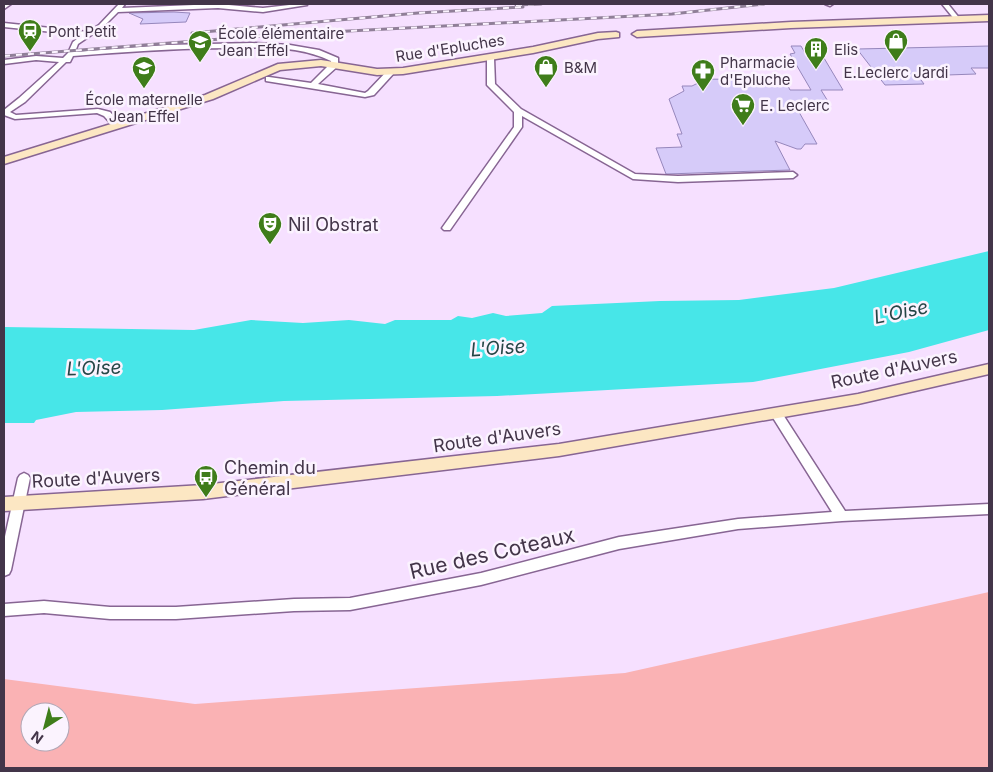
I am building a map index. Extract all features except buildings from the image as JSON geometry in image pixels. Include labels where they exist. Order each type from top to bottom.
[{"type":"street","points":[[4,7],[8,4]]},
{"type":"street","points":[[4,115],[69,57],[75,43],[89,34],[122,4]]},
{"type":"street","points":[[945,4],[957,19]]},
{"type":"street","points":[[117,10],[218,6],[263,10],[304,5]]},
{"type":"street","name":"Rue d'Epluches","points":[[4,161],[210,97],[278,68],[311,63],[335,64],[391,72],[490,58],[598,36],[627,37],[790,25],[989,18]]},
{"type":"street","points":[[4,25],[89,34]]},
{"type":"street","points":[[4,62],[169,48],[294,48],[330,55],[335,60],[335,64],[313,85]]},
{"type":"street","points":[[490,58],[490,84],[518,111],[633,176],[678,179],[793,175]]},
{"type":"street","points":[[377,97],[403,71]]},
{"type":"street","points":[[269,79],[365,95],[371,93],[391,72]]},
{"type":"street","points":[[4,115],[14,117],[98,111],[107,114],[117,125]]},
{"type":"street","points":[[447,228],[515,132],[518,127],[518,111]]},
{"type":"street","name":"Route d'Auvers","points":[[11,503],[204,492],[559,450],[858,399],[989,369]]},
{"type":"street","points":[[776,413],[842,516]]},
{"type":"street","points":[[4,570],[11,503],[24,478]]},
{"type":"street","name":"Rue des Coteaux","points":[[4,610],[44,607],[110,614],[176,613],[294,605],[350,604],[481,580],[619,543],[738,524],[842,516],[989,509]]},
{"type":"shaded area","points":[[989,592],[989,768],[4,768],[4,679],[195,704],[625,673]]},
{"type":"water","name":"L'Oise","points":[[989,251],[989,330],[909,352],[753,382],[497,396],[284,401],[162,410],[76,412],[36,420],[34,423],[4,423],[4,327],[194,330],[251,320],[303,323],[349,320],[385,324],[395,320],[451,320],[458,316],[472,318],[493,313],[506,316],[542,313],[552,306],[660,301],[739,300],[834,288]]},
{"type":"railway","points":[[516,5],[541,4]]},
{"type":"railway","points":[[4,56],[273,35],[672,14],[764,4]]},
{"type":"railway","points":[[192,33],[418,13],[523,7]]},
{"type":"place","name":"Pont Petit","points":[[30,52]]},
{"type":"place","name":"E.Leclerc Jardi","points":[[896,62]]},
{"type":"place","name":"École élémentaire Jean Effel","points":[[200,63]]},
{"type":"place","name":"Elis","points":[[816,70]]},
{"type":"place","name":"B&M","points":[[546,88]]},
{"type":"place","name":"École maternelle Jean Effel","points":[[144,89]]},
{"type":"place","name":"Pharmacie d'Epluche","points":[[703,92]]},
{"type":"place","name":"E. Leclerc","points":[[743,126]]},
{"type":"place","name":"Nil Obstrat","points":[[270,245]]},
{"type":"place","name":"Chemin du Général","points":[[206,498]]}]
